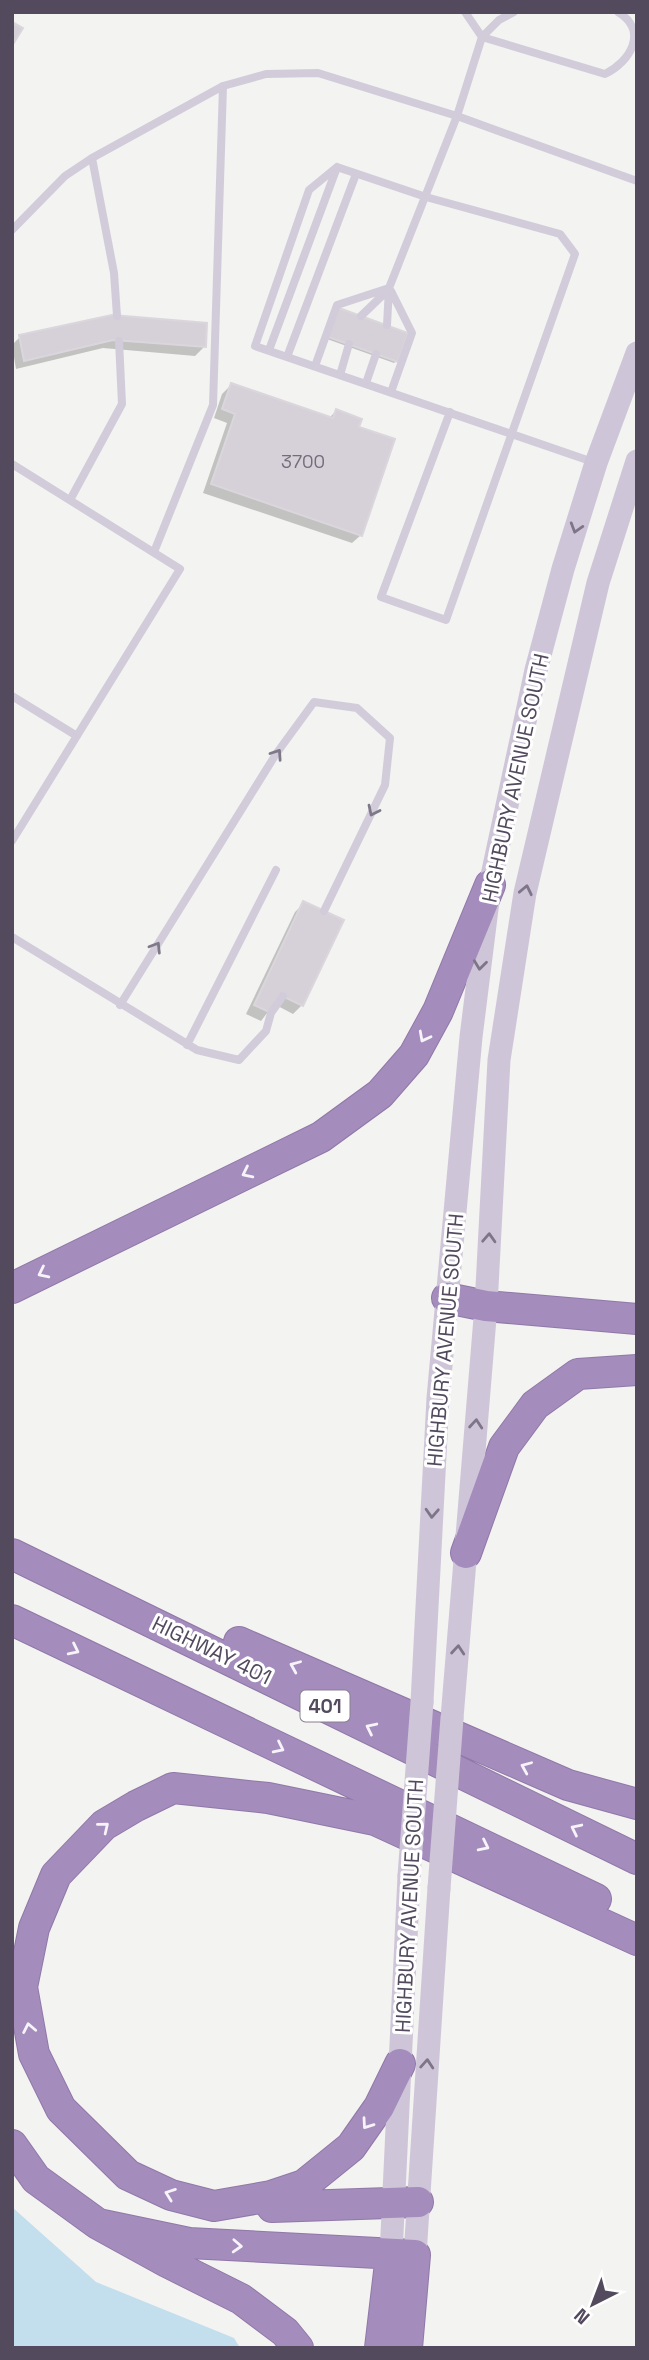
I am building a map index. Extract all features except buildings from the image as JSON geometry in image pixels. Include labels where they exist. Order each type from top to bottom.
[{"type":"highway","points":[[12,1288],[321,1137],[380,1094],[414,1055],[438,1011],[490,885]]},
{"type":"highway","points":[[447,1298],[485,1306],[637,1319]]},
{"type":"highway","points":[[466,1553],[504,1447],[535,1405],[578,1374],[637,1370]]},
{"type":"highway","name":"HIGHWAY 401","points":[[12,1554],[637,1859]]},
{"type":"highway","points":[[40,1567],[202,1626],[568,1785],[637,1804]]},
{"type":"highway","points":[[12,1620],[637,1919]]},
{"type":"highway","points":[[406,2202],[214,2206],[171,2195],[128,2175],[61,2109],[34,2054],[22,1986],[34,1928],[56,1875],[104,1825],[173,1788],[268,1798],[375,1820],[637,1940]]},
{"type":"highway","points":[[214,2206],[271,2196],[304,2185],[351,2147],[379,2107],[400,2064]]},
{"type":"highway","points":[[12,2145],[36,2179],[98,2224],[241,2299],[285,2332],[298,2348]]},
{"type":"highway","points":[[98,2224],[189,2243],[403,2255]]},
{"type":"highway","name":"HIGHBURY AVENUE SOUTH","points":[[380,2348],[403,2255]]},
{"type":"highway","name":"HIGHBURY AVENUE SOUTH","points":[[403,2255],[407,2348]]},
{"type":"main road","name":"HIGHBURY AVENUE SOUTH","points":[[406,2202],[400,2064],[409,1877],[438,1412],[471,1037],[490,885],[536,670],[563,569],[596,463],[637,353]]},
{"type":"main road","name":"HIGHBURY AVENUE SOUTH","points":[[403,2255],[406,2202],[439,1888],[466,1553],[485,1306],[499,1060],[525,893],[597,583],[637,461]]},
{"type":"lane","points":[[465,12],[482,37],[605,74],[618,68],[629,57],[634,42],[633,28],[625,16],[618,12]]},
{"type":"lane","points":[[387,325],[389,288],[457,116],[482,37],[499,20],[514,12]]},
{"type":"lane","points":[[12,230],[65,176],[92,158],[223,86],[266,74],[318,73],[457,116],[637,181]]},
{"type":"lane","points":[[153,552],[213,405],[223,86]]},
{"type":"lane","points":[[92,158],[114,273],[117,316]]},
{"type":"lane","points":[[337,167],[426,197],[560,234],[575,254],[446,620],[381,597],[450,412]]},
{"type":"lane","points":[[337,167],[309,190],[255,346],[596,463]]},
{"type":"lane","points":[[269,350],[337,167]]},
{"type":"lane","points":[[287,357],[356,174]]},
{"type":"lane","points":[[361,316],[389,288]]},
{"type":"lane","points":[[315,366],[337,305],[389,288]]},
{"type":"lane","points":[[389,288],[412,333],[391,392]]},
{"type":"lane","points":[[70,500],[122,404],[119,341]]},
{"type":"lane","points":[[340,375],[349,344]]},
{"type":"lane","points":[[366,383],[376,354]]},
{"type":"lane","points":[[12,464],[180,569],[12,841]]},
{"type":"lane","points":[[12,696],[77,736]]},
{"type":"lane","points":[[120,1005],[276,754],[314,702],[357,708],[390,737],[385,785],[324,911]]},
{"type":"lane","points":[[187,1045],[276,870]]},
{"type":"lane","points":[[12,937],[187,1045],[239,1060],[266,1031],[271,1013],[283,996]]},
{"type":"shaded area","points":[[12,2207],[96,2282],[234,2338],[240,2348],[12,2348]]}]
